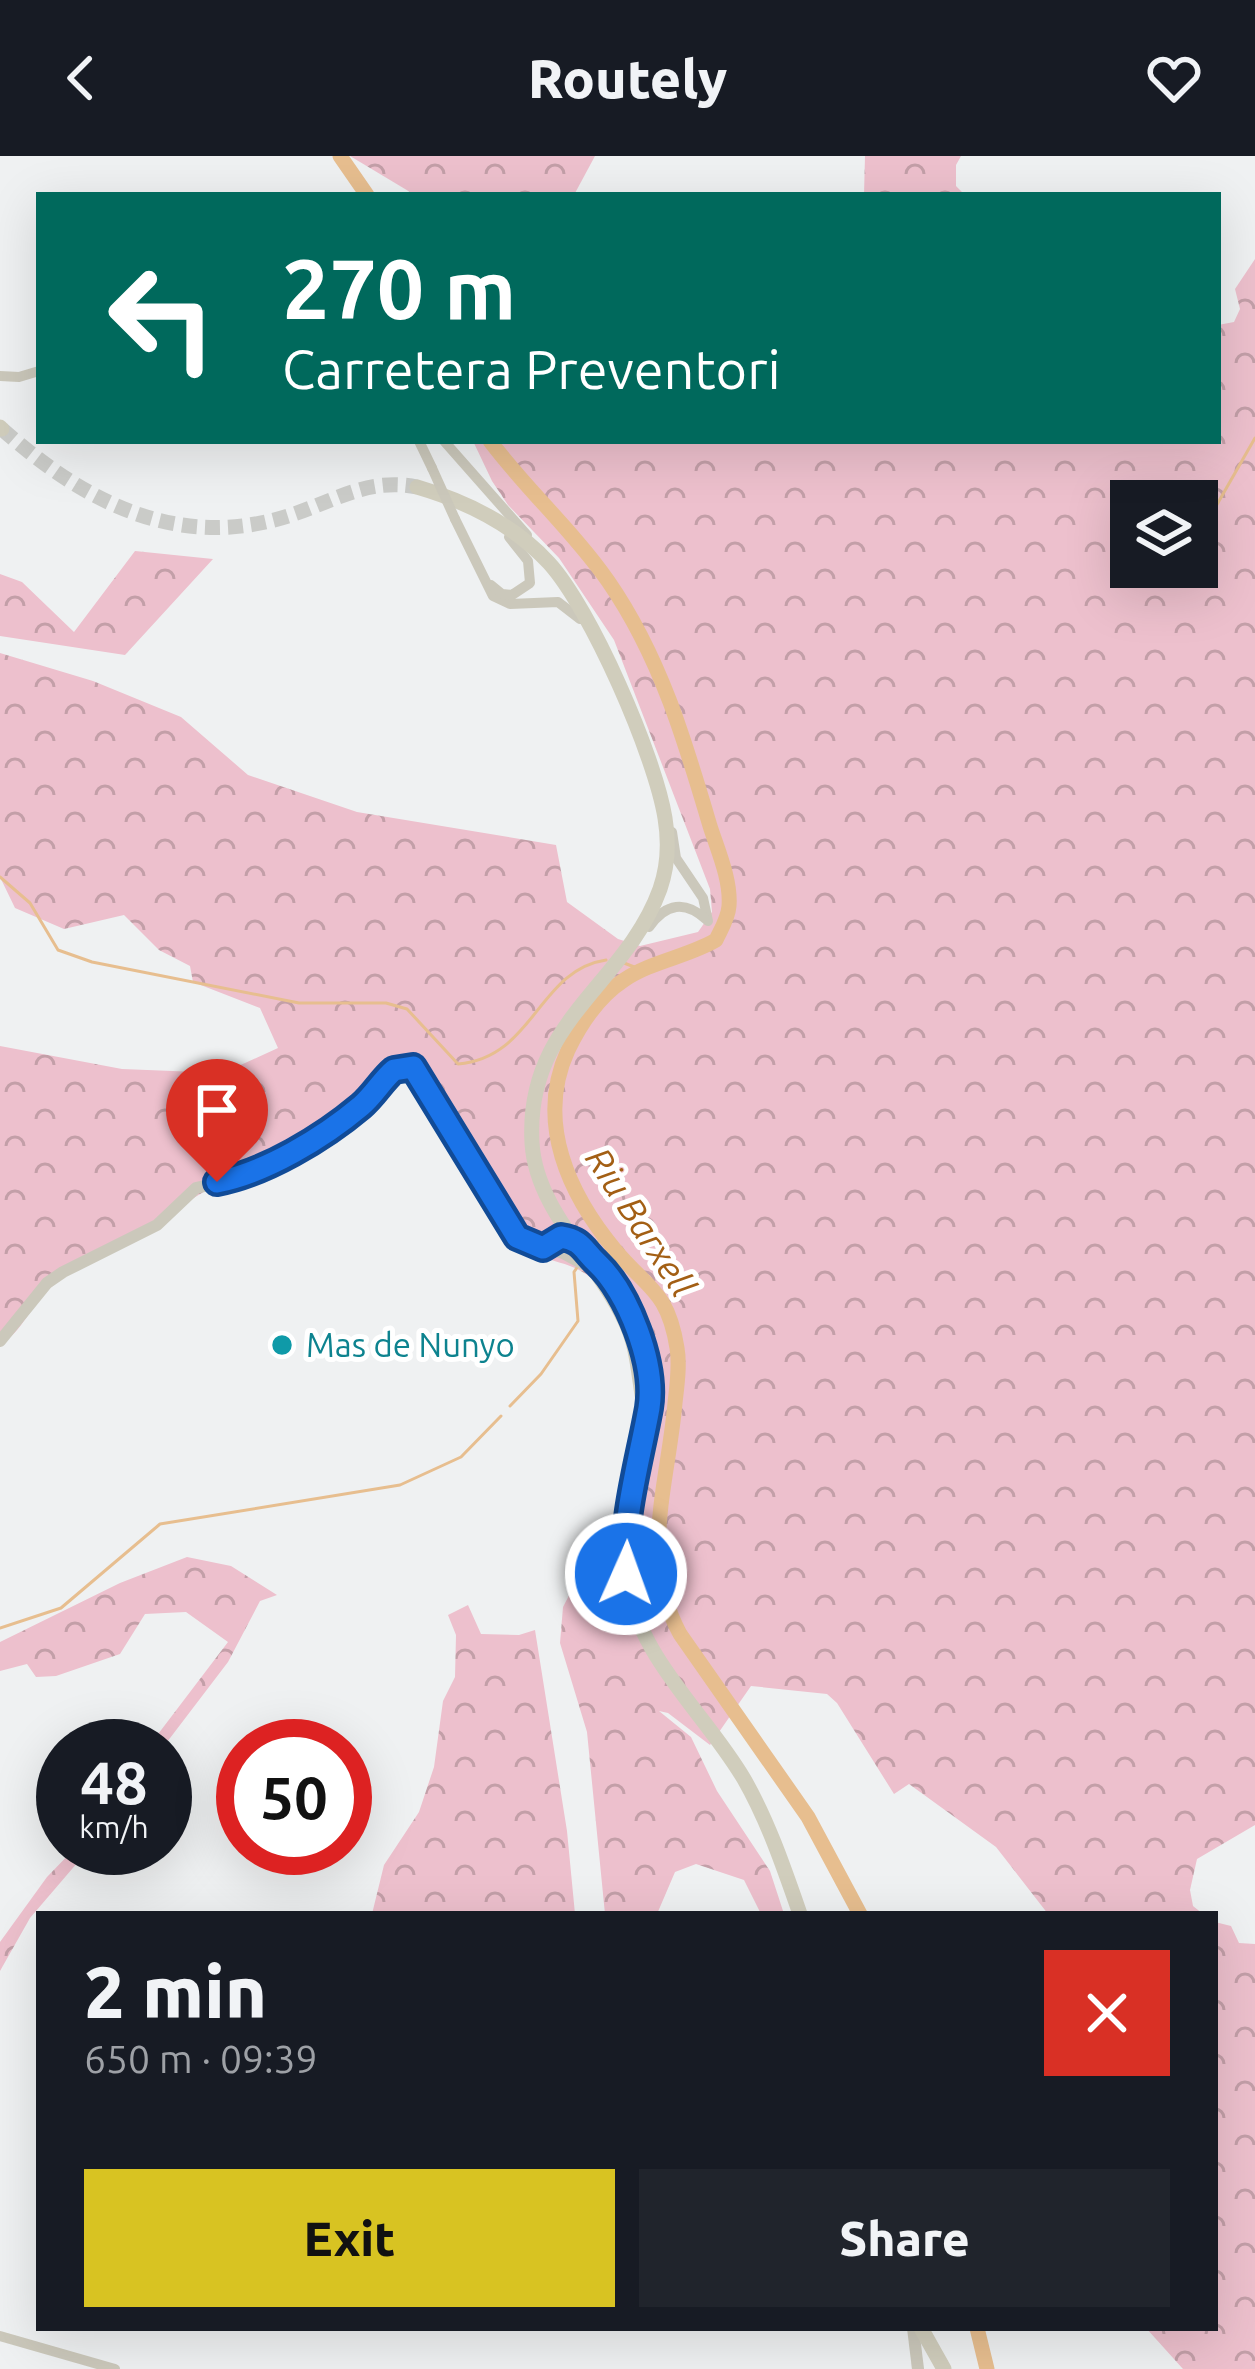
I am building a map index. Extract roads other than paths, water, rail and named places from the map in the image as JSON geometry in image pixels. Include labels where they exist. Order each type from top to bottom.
[{"type":"main road","points":[[417,487],[482,512],[548,561],[583,609],[650,767],[665,817],[664,874],[650,912],[565,1025],[549,1052],[537,1091],[532,1144],[543,1185],[565,1238],[600,1270]]},
{"type":"main road","points":[[533,1131],[561,1203],[626,1304],[639,1336],[650,1406],[626,1529],[626,1574],[634,1608],[654,1653],[744,1779],[799,1911]]},
{"type":"main road","points":[[919,2331],[944,2369]]},
{"type":"street","points":[[0,376],[36,371]]},
{"type":"street","points":[[420,444],[489,592],[502,602],[548,600],[568,607],[582,620],[608,664]]},
{"type":"street","points":[[447,444],[548,561]]},
{"type":"street","points":[[481,573],[508,596],[524,590],[531,578],[522,550],[482,512]]},
{"type":"street","points":[[665,817],[676,858],[703,898],[709,921],[688,907]]},
{"type":"street","points":[[635,934],[667,908],[688,907],[703,898]]},
{"type":"street","points":[[0,1341],[47,1283],[63,1272],[157,1225],[196,1188],[268,1167],[363,1104],[387,1075],[406,1066],[421,1076],[517,1237],[543,1248],[565,1238],[561,1203]]},
{"type":"street","points":[[917,2331],[918,2369]]},
{"type":"street","points":[[0,2336],[115,2369]]},
{"type":"waterway","name":"Riu Barxell","points":[[340,156],[365,192]]},
{"type":"waterway","points":[[1218,503],[1255,438]]},
{"type":"waterway","name":"Riu Barxell","points":[[492,444],[608,581],[642,639],[680,731],[726,876],[728,911],[716,940],[624,980],[585,1020],[559,1077],[556,1130],[571,1182],[584,1206],[616,1251],[655,1292],[673,1329],[678,1375],[659,1549],[668,1606],[680,1634],[808,1817],[858,1911]]},
{"type":"waterway","points":[[0,877],[30,903],[58,950],[92,962],[299,1003],[386,1003],[407,1009],[458,1064],[504,1047],[565,980],[583,967],[606,960]]},
{"type":"waterway","points":[[624,963],[642,970]]},
{"type":"waterway","points":[[592,1249],[604,1235]]},
{"type":"waterway","points":[[510,1406],[541,1374],[578,1321],[574,1272],[578,1266]]},
{"type":"waterway","points":[[0,1628],[61,1608],[160,1524],[400,1485],[461,1457],[501,1416]]},
{"type":"waterway","name":"Riu Barxell","points":[[978,2331],[987,2369]]},
{"type":"tunnel","points":[[2,429],[100,498],[172,523],[250,525],[368,488],[417,487]]},
{"type":"place","name":"Mas de Nunyo","points":[[282,1345]]}]
